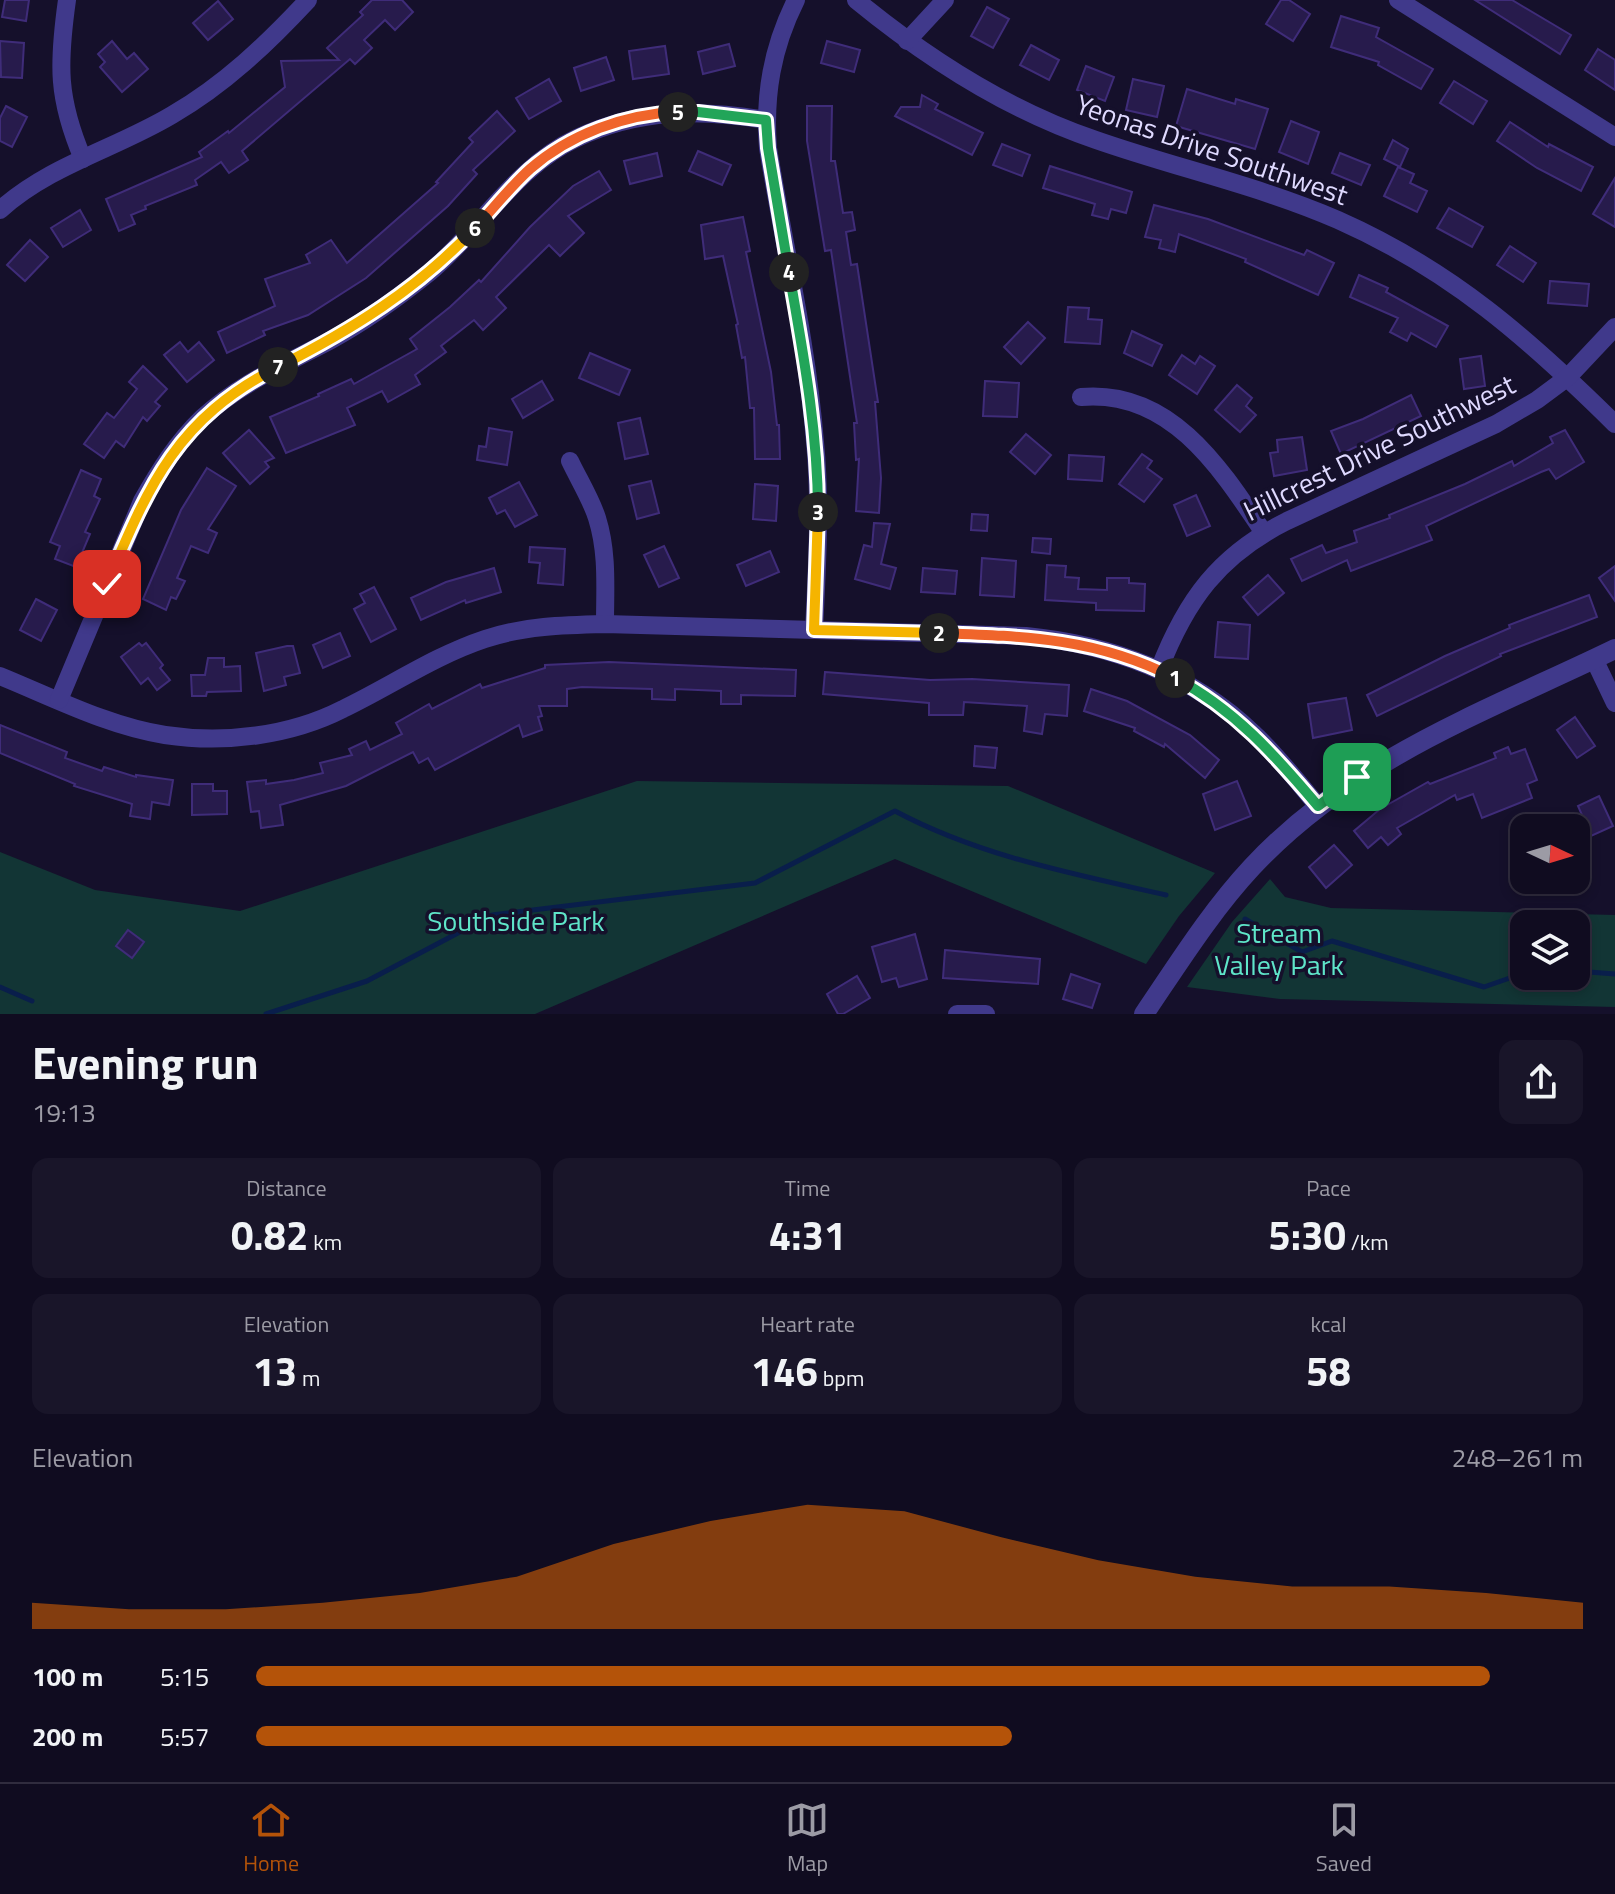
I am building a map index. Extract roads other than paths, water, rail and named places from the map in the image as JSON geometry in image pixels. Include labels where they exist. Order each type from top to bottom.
[{"type":"street","points":[[67,0],[61,85],[69,127],[83,159]]},
{"type":"street","points":[[0,210],[43,177],[125,141],[204,95],[274,36],[308,0]]},
{"type":"street","points":[[796,0],[775,52],[767,91],[766,120],[816,445],[818,542],[814,630]]},
{"type":"street","name":"Yeonas Drive Southwest","points":[[856,0],[907,41],[991,94],[1037,117],[1093,140],[1288,201],[1351,226],[1453,283],[1496,313],[1615,424]]},
{"type":"street","points":[[907,41],[945,0]]},
{"type":"street","points":[[1398,0],[1615,137]]},
{"type":"street","points":[[59,700],[142,501],[179,443],[220,403],[260,376],[332,339],[396,298],[466,238],[528,171],[574,139],[635,118],[667,113],[698,112],[766,120]]},
{"type":"street","name":"Hillcrest Drive Southwest","points":[[1159,670],[1183,615],[1199,591],[1239,550],[1264,533],[1496,424],[1537,400],[1568,377],[1615,327]]},
{"type":"street","points":[[1081,397],[1121,398],[1160,415],[1209,457],[1264,533]]},
{"type":"street","points":[[570,461],[596,515],[603,541],[605,624]]},
{"type":"street","points":[[0,676],[131,728],[167,735],[235,737],[271,733],[306,724],[341,711],[442,656],[486,639],[550,626],[605,624],[1048,638],[1110,651],[1159,670],[1196,689],[1251,731],[1318,806]]},
{"type":"street","points":[[1144,1014],[1220,904],[1252,867],[1318,806],[1388,758],[1615,649]]},
{"type":"street","points":[[1594,659],[1615,703]]},
{"type":"street","points":[[957,1014],[986,1014]]},
{"type":"waterway","points":[[266,1014],[367,981],[492,915],[755,883],[895,811],[927,827],[993,852],[1166,895]]},
{"type":"waterway","points":[[1245,919],[1302,952],[1332,941],[1484,987],[1510,978]]},
{"type":"waterway","points":[[1590,972],[1615,974]]},
{"type":"waterway","points":[[0,987],[32,1001]]},
{"type":"park label","name":"Southside Park","points":[[516,920]]},
{"type":"park label","name":"Stream Valley Park","points":[[1279,948]]}]
